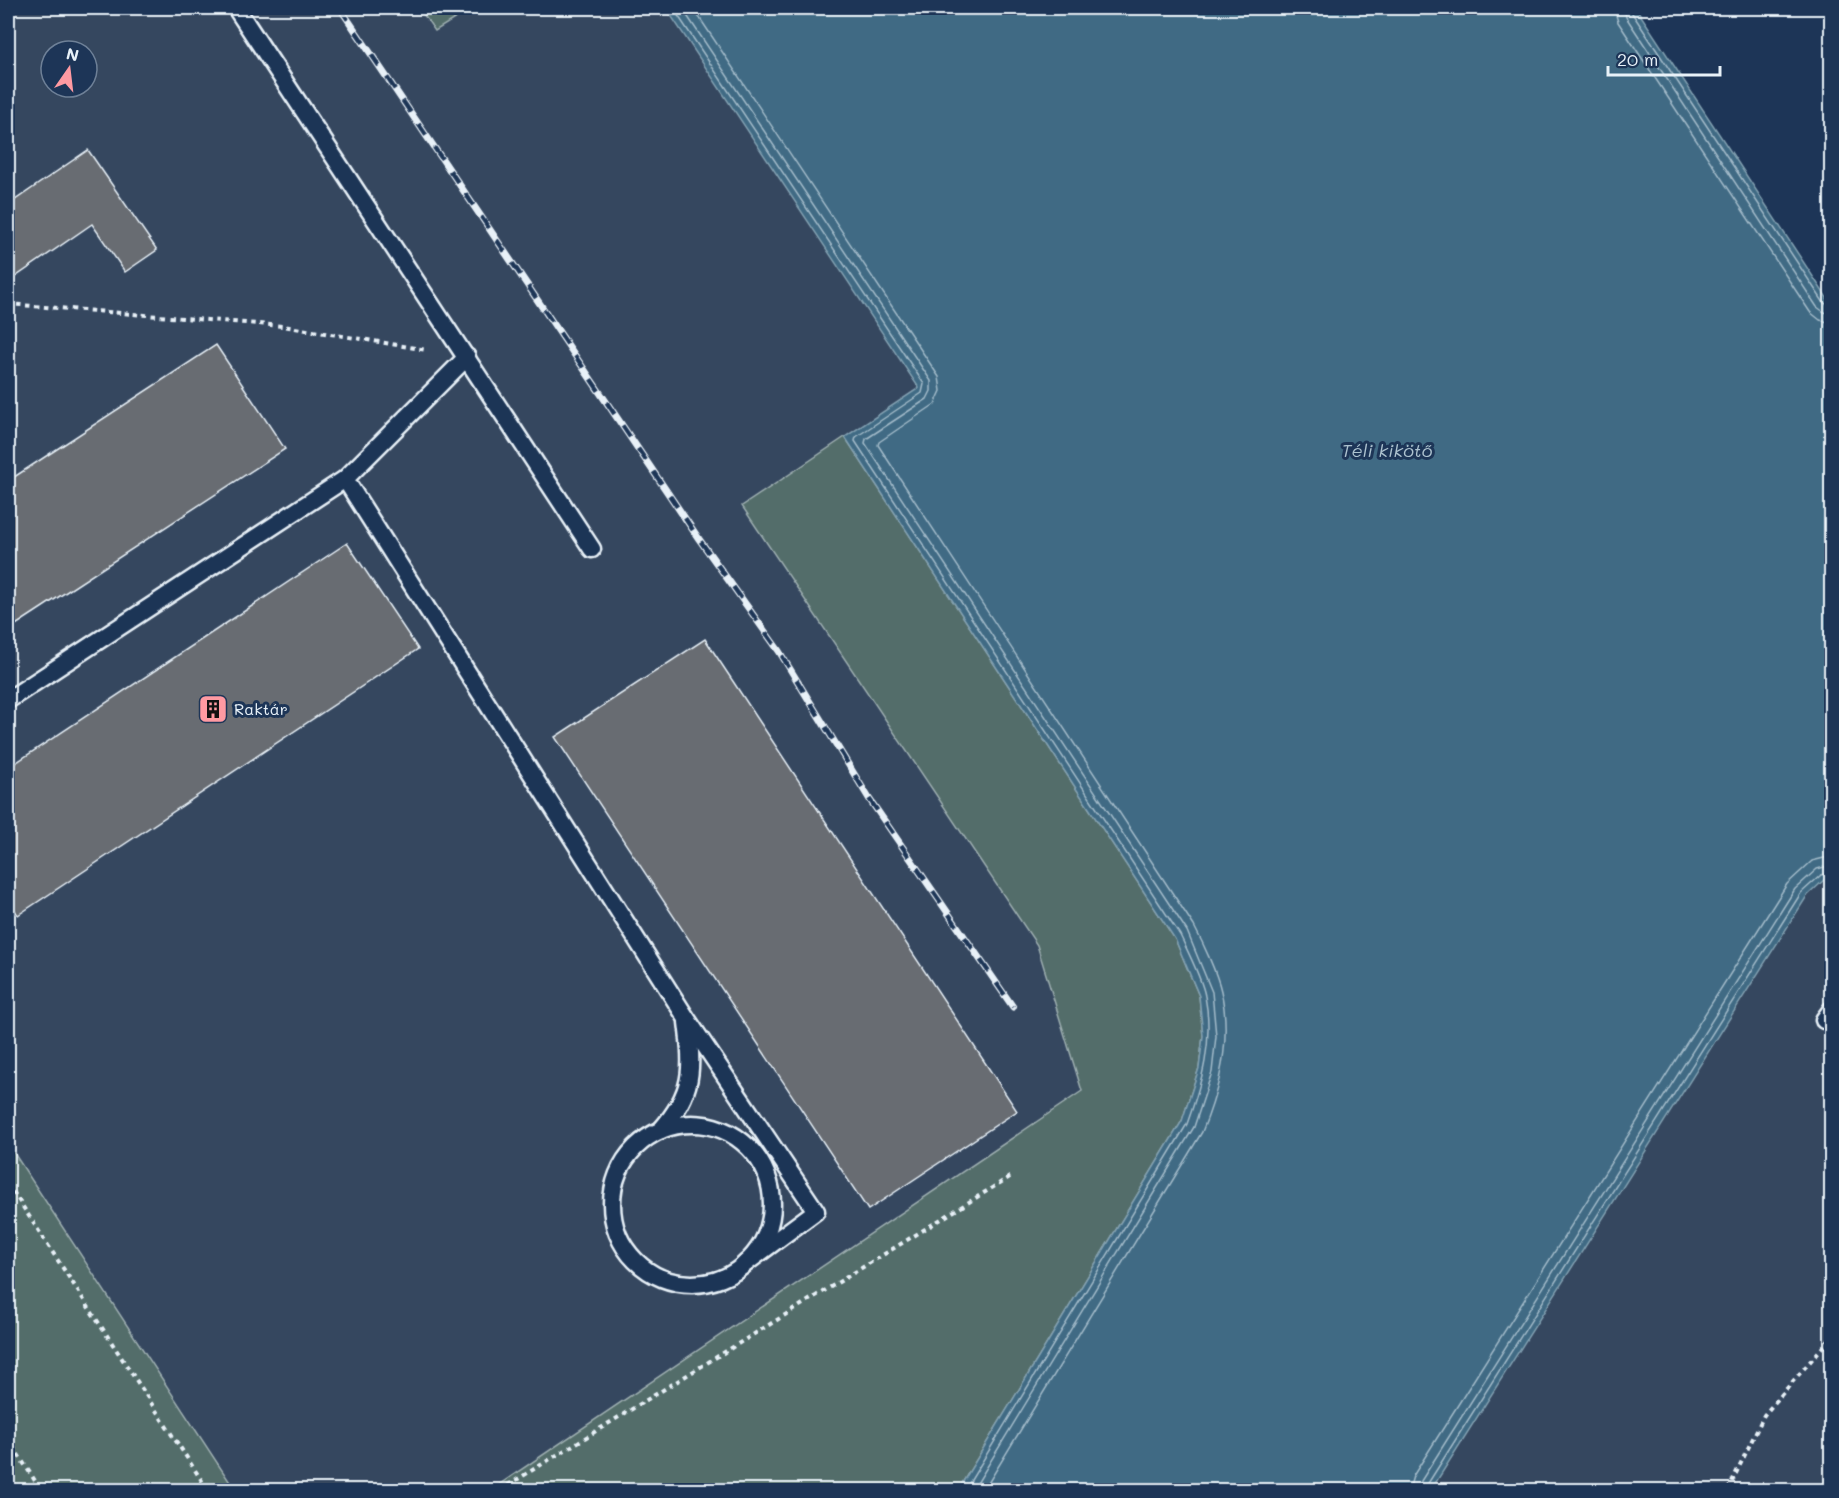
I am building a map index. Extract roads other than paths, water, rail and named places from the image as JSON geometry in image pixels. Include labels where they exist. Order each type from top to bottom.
[{"type":"lane","points":[[236,8],[592,549]]},
{"type":"lane","points":[[8,700],[345,479],[467,357]]},
{"type":"lane","points":[[345,479],[687,1019],[816,1211],[727,1276],[706,1282],[683,1283],[661,1278],[641,1266],[623,1245],[613,1220],[612,1192],[621,1166],[638,1145],[661,1130],[685,1095],[690,1076],[691,1053],[687,1019]]},
{"type":"lane","points":[[661,1130],[687,1124],[715,1127],[739,1139],[759,1159],[769,1179],[771,1213],[760,1245],[746,1263]]},
{"type":"water","name":"Téli kikötő","points":[[666,8],[1636,8],[1831,304],[1831,878],[1824,880],[1807,896],[1431,1490],[958,1490],[1182,1121],[1199,1068],[1203,1036],[1199,996],[1175,939],[845,437],[919,388]]},
{"type":"railway","points":[[340,8],[699,539],[779,651],[870,800],[1013,1007]]},
{"type":"place","name":"Raktár","points":[[213,709]]}]
